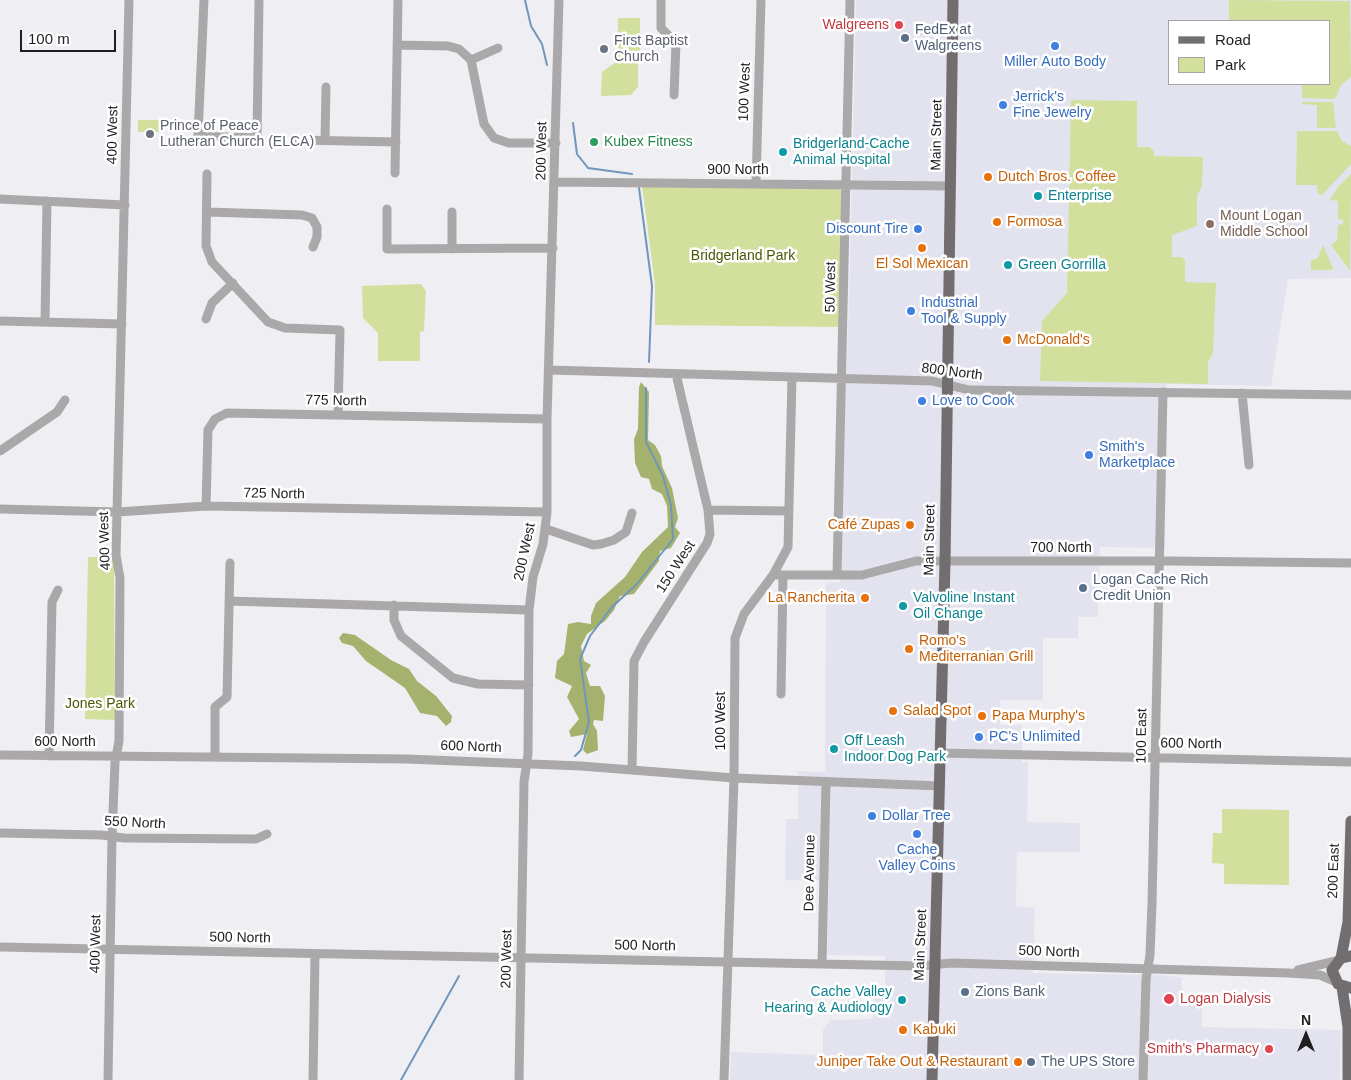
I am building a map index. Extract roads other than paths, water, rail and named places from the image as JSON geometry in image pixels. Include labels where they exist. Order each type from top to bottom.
[{"type":"main road","name":"Main Street","points":[[932,1080],[945,562],[952,0]]},
{"type":"main road","name":"200 East","points":[[1342,985],[1332,970],[1343,958],[1348,922],[1351,821]]},
{"type":"main road","name":"200 East","points":[[1348,922],[1351,936]]},
{"type":"main road","points":[[1342,985],[1350,1023],[1348,1080]]},
{"type":"street","name":"400 West","points":[[108,1080],[112,836],[116,756],[119,741],[120,578],[116,555],[129,0]]},
{"type":"street","points":[[204,0],[198,136],[256,138],[260,0]]},
{"type":"street","points":[[395,173],[398,0]]},
{"type":"street","name":"200 West","points":[[519,1080],[529,610],[533,577],[546,529],[547,512],[559,0]]},
{"type":"street","points":[[661,0],[661,28],[676,43],[674,95]]},
{"type":"street","name":"100 West","points":[[756,184],[762,0]]},
{"type":"street","name":"50 West","points":[[837,575],[850,0]]},
{"type":"street","points":[[397,45],[448,46],[459,49],[471,60],[484,124],[494,138],[509,143],[556,143]]},
{"type":"street","points":[[471,60],[498,48]]},
{"type":"street","points":[[325,140],[326,87]]},
{"type":"street","points":[[299,140],[396,142]]},
{"type":"street","points":[[207,174],[206,246],[208,255],[268,322],[285,328],[340,330],[338,415]]},
{"type":"street","name":"900 North","points":[[556,182],[951,186]]},
{"type":"street","points":[[0,200],[125,205]]},
{"type":"street","points":[[44,322],[47,201]]},
{"type":"street","points":[[387,209],[387,249],[553,248]]},
{"type":"street","points":[[207,212],[302,214],[312,218],[317,227],[317,237],[313,247]]},
{"type":"street","points":[[452,212],[452,250]]},
{"type":"street","points":[[206,320],[212,303],[233,283]]},
{"type":"street","points":[[0,321],[122,324]]},
{"type":"street","name":"800 North","points":[[550,370],[932,381],[969,390],[1351,395]]},
{"type":"street","name":"150 West","points":[[632,770],[634,661],[644,642],[708,543],[710,524],[708,510],[676,374]]},
{"type":"street","name":"100 West","points":[[724,1080],[734,778],[735,638],[744,614],[773,575],[788,547],[792,377]]},
{"type":"street","name":"100 East","points":[[1143,1080],[1151,913],[1163,392]]},
{"type":"street","points":[[1242,394],[1249,465]]},
{"type":"street","points":[[0,450],[57,412],[65,400]]},
{"type":"street","name":"775 North","points":[[206,506],[208,430],[215,419],[227,413],[548,419]]},
{"type":"street","name":"725 North","points":[[0,509],[118,512],[206,506],[547,512]]},
{"type":"street","points":[[708,510],[788,511]]},
{"type":"street","points":[[546,529],[593,545],[601,544],[614,540],[626,532],[632,513]]},
{"type":"street","name":"700 North","points":[[773,575],[862,575],[916,561],[1351,563]]},
{"type":"street","points":[[215,757],[215,707],[226,697],[230,563]]},
{"type":"street","points":[[782,694],[783,575]]},
{"type":"street","points":[[49,756],[52,602],[58,590]]},
{"type":"street","points":[[229,600],[529,610]]},
{"type":"street","points":[[394,605],[394,620],[401,636],[454,678],[478,684],[528,685]]},
{"type":"street","name":"600 North","points":[[940,753],[1351,762]]},
{"type":"street","name":"600 North","points":[[0,755],[407,758],[632,770],[734,778],[940,786]]},
{"type":"street","name":"Dee Avenue","points":[[822,964],[826,782]]},
{"type":"street","name":"550 North","points":[[0,833],[256,839],[266,834]]},
{"type":"street","name":"500 North","points":[[0,947],[919,966],[952,963],[1288,973],[1320,975],[1342,985]]},
{"type":"street","points":[[312,1080],[315,954]]},
{"type":"street","name":"500 North","points":[[1288,973],[1343,958]]},
{"type":"waterway","points":[[525,0],[531,26],[542,44],[547,65]]},
{"type":"waterway","points":[[573,123],[577,154],[588,168],[632,174]]},
{"type":"waterway","points":[[639,188],[652,286],[649,362]]},
{"type":"waterway","points":[[575,756],[581,750],[589,722],[580,659],[590,636],[612,607],[637,584],[673,539],[671,505],[663,476],[646,442],[646,388]]},
{"type":"waterway","points":[[401,1080],[459,976]]},
{"type":"place","name":"Walgreens","points":[[899,25]]},
{"type":"place","name":"FedEx at Walgreens","points":[[905,38]]},
{"type":"place","name":"Miller Auto Body","points":[[1055,46]]},
{"type":"place","name":"First Baptist Church","points":[[604,49]]},
{"type":"place","name":"Jerrick's Fine Jewelry","points":[[1003,105]]},
{"type":"place","name":"Prince of Peace Lutheran Church (ELCA)","points":[[150,134]]},
{"type":"place","name":"Kubex Fitness","points":[[594,142]]},
{"type":"place","name":"Bridgerland-Cache Animal Hospital","points":[[783,152]]},
{"type":"place","name":"Dutch Bros. Coffee","points":[[988,177]]},
{"type":"place","name":"Enterprise","points":[[1038,196]]},
{"type":"place","name":"Formosa","points":[[997,222]]},
{"type":"place","name":"Mount Logan Middle School","points":[[1210,224]]},
{"type":"place","name":"Discount Tire","points":[[918,229]]},
{"type":"place","name":"El Sol Mexican","points":[[922,248]]},
{"type":"place","name":"Green Gorrilla","points":[[1008,265]]},
{"type":"place","name":"Industrial Tool & Supply","points":[[911,311]]},
{"type":"place","name":"McDonald's","points":[[1007,340]]},
{"type":"place","name":"Love to Cook","points":[[922,401]]},
{"type":"place","name":"Smith's Marketplace","points":[[1089,455]]},
{"type":"place","name":"Café Zupas","points":[[910,525]]},
{"type":"place","name":"Logan Cache Rich Credit Union","points":[[1083,588]]},
{"type":"place","name":"La Rancherita","points":[[865,598]]},
{"type":"place","name":"Valvoline Instant Oil Change","points":[[903,606]]},
{"type":"place","name":"Romo's Mediterranian Grill","points":[[909,649]]},
{"type":"place","name":"Salad Spot","points":[[893,711]]},
{"type":"place","name":"Papa Murphy's","points":[[982,716]]},
{"type":"place","name":"PC's Unlimited","points":[[979,737]]},
{"type":"place","name":"Off Leash Indoor Dog Park","points":[[834,749]]},
{"type":"place","name":"Dollar Tree","points":[[872,816]]},
{"type":"place","name":"Cache Valley Coins","points":[[917,834]]},
{"type":"place","name":"Zions Bank","points":[[965,992]]},
{"type":"place","name":"Logan Dialysis","points":[[1169,999]]},
{"type":"place","name":"Cache Valley Hearing & Audiology","points":[[902,1000]]},
{"type":"place","name":"Kabuki","points":[[903,1030]]},
{"type":"place","name":"Smith's Pharmacy","points":[[1269,1049]]},
{"type":"place","name":"Juniper Take Out & Restaurant","points":[[1018,1062]]},
{"type":"place","name":"The UPS Store","points":[[1031,1062]]},
{"type":"park label","name":"Bridgerland Park","points":[[743,256]]},
{"type":"park label","name":"Jones Park","points":[[100,704]]}]
